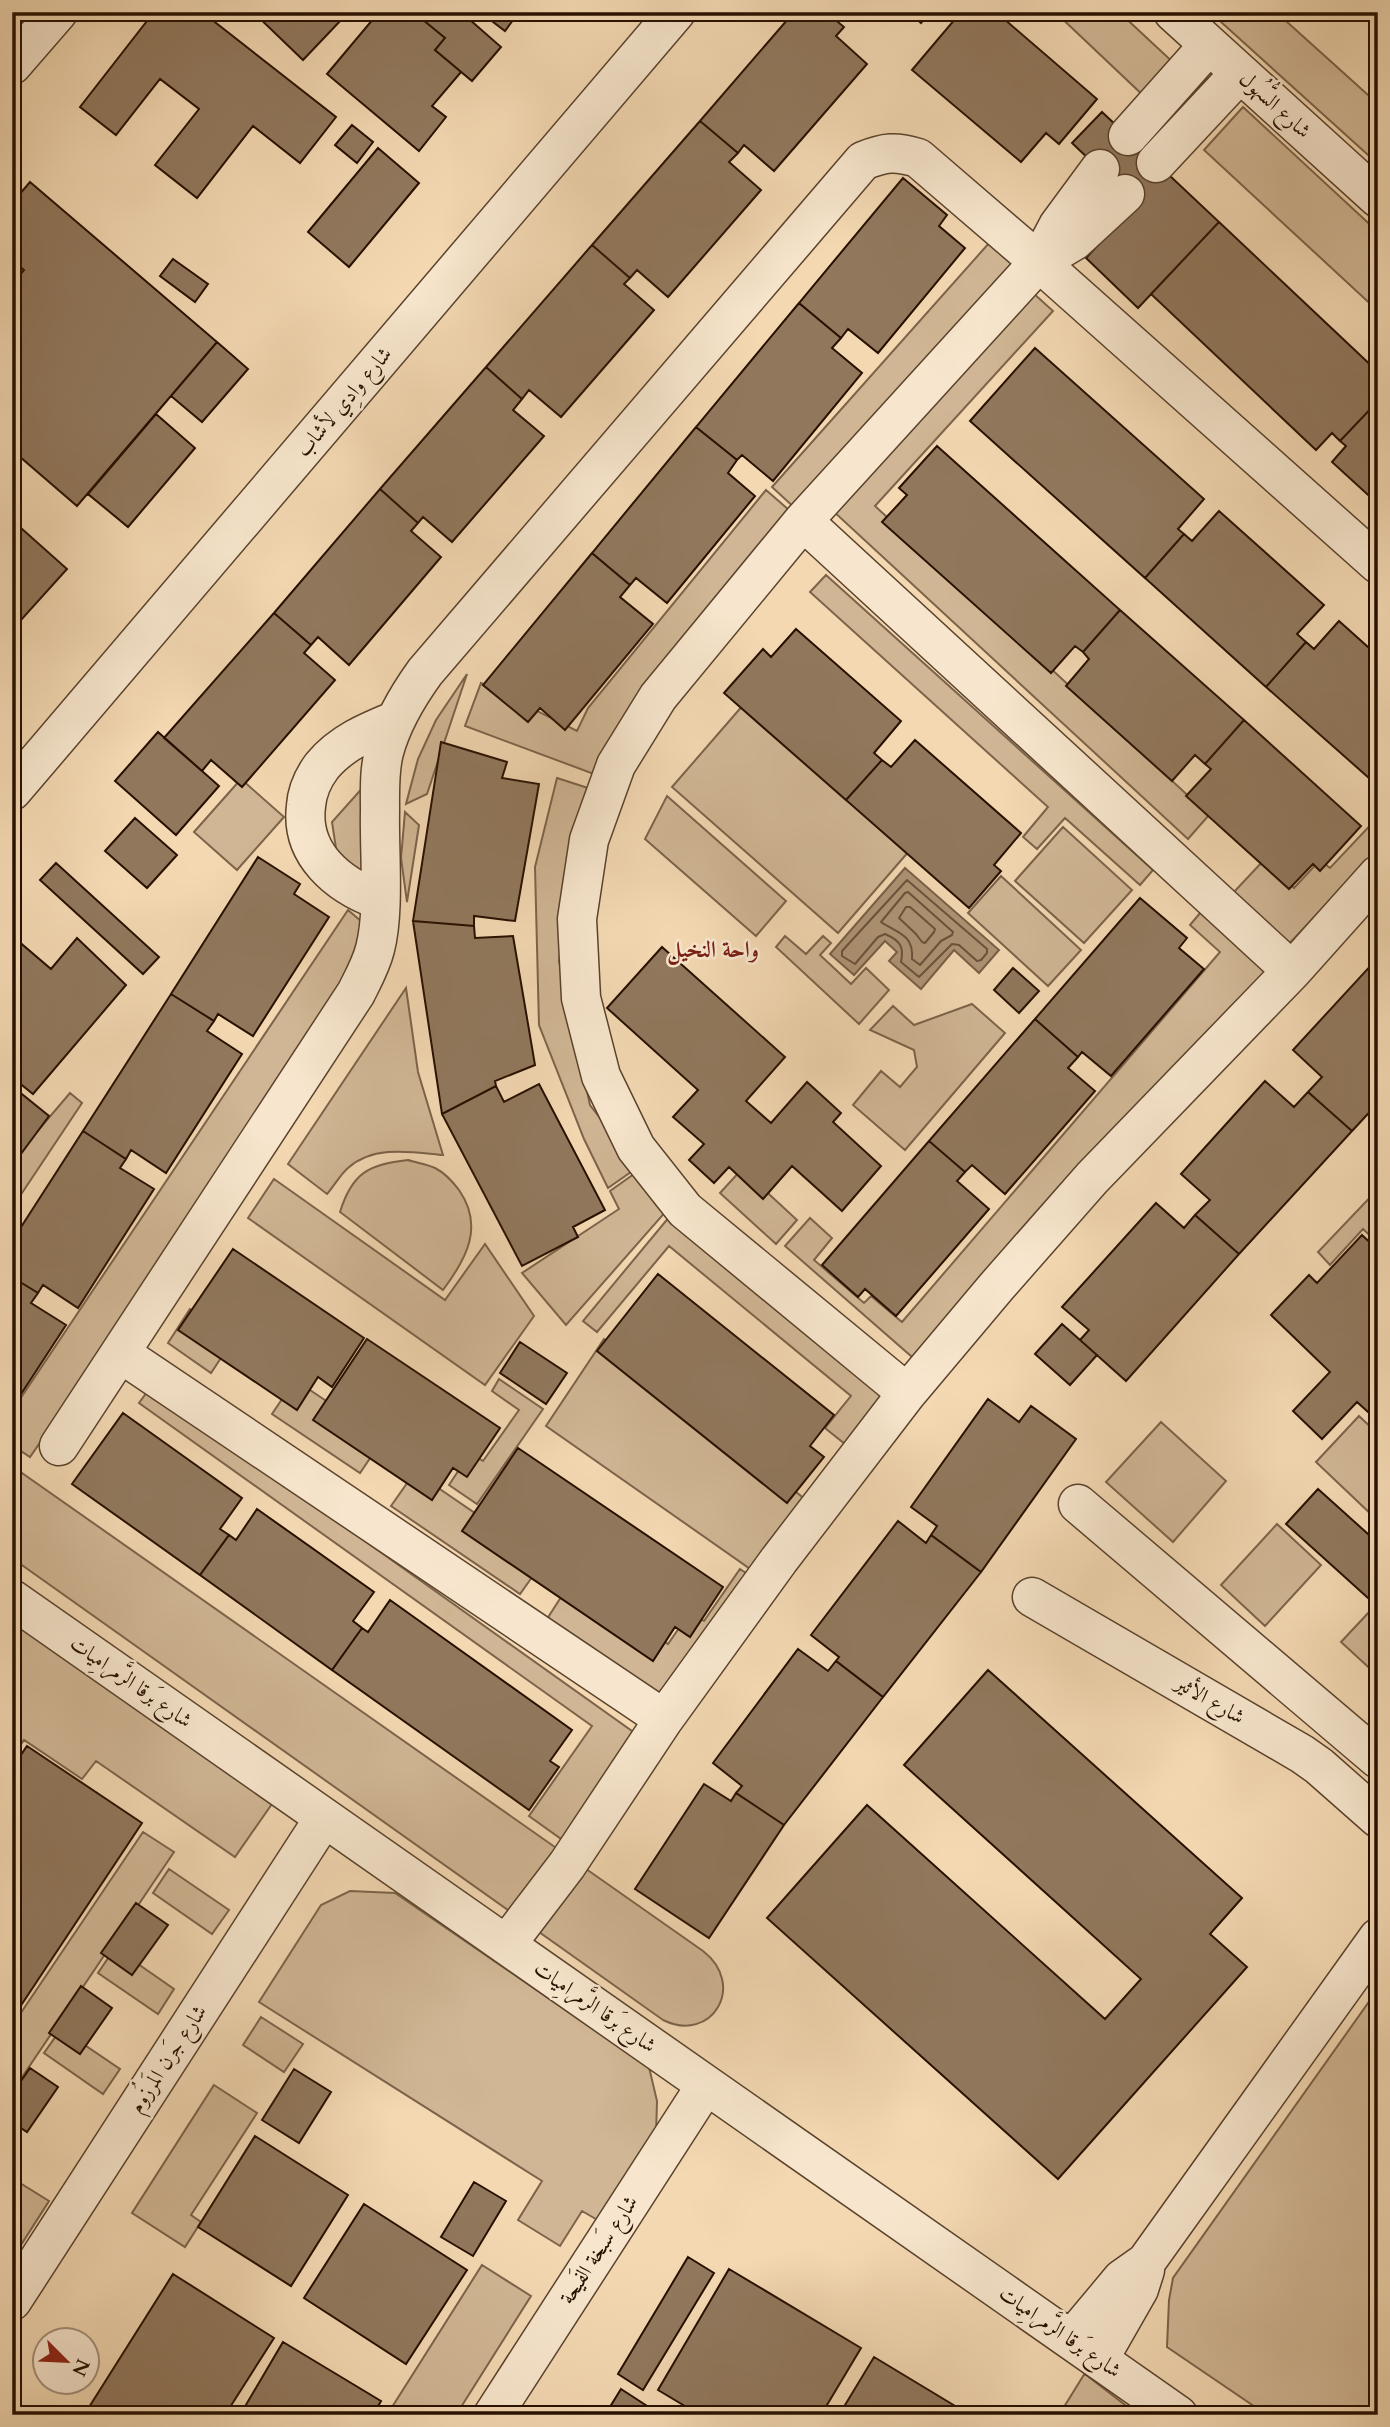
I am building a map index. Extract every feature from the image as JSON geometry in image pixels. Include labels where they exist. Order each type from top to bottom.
[{"type":"street","points":[[12,65],[58,12]]},
{"type":"street","name":"شارع وادِي لأشاب","points":[[12,791],[676,12]]},
{"type":"street","name":"شارع السُّهُول","points":[[1173,12],[1378,198]]},
{"type":"street","points":[[1128,136],[1209,45]]},
{"type":"street","points":[[1156,163],[1240,73]]},
{"type":"street","points":[[59,1446],[368,972],[379,923],[380,785],[384,754],[394,721],[409,694],[425,672],[863,162],[881,154],[899,152],[918,158],[1040,262],[1378,564]]},
{"type":"street","points":[[907,1393],[685,1210],[636,1148],[601,1076],[581,998],[577,919],[589,840],[616,765],[658,697],[803,521],[1040,262],[1058,226],[1113,182]]},
{"type":"street","points":[[803,521],[1292,971]]},
{"type":"street","points":[[379,900],[344,883],[325,867],[310,844],[304,820],[307,793],[321,767],[357,736],[394,721]]},
{"type":"street","points":[[506,1945],[567,1864],[664,1719],[832,1489],[907,1393],[1092,1178],[1292,971],[1378,875]]},
{"type":"street","points":[[120,1353],[664,1719]]},
{"type":"street","points":[[1078,1504],[1378,1759]]},
{"type":"street","name":"شارع الأثير","points":[[1031,1597],[1302,1754],[1378,1818]]},
{"type":"street","name":"شارع بَرقا الرَّمرامِيات","points":[[12,1599],[1178,2415]]},
{"type":"street","name":"شارع جَرن المَرزُوم","points":[[12,2301],[324,1818]]},
{"type":"street","points":[[1085,2350],[1139,2289],[1146,2262],[1378,1938]]},
{"type":"street","name":"شارع سَبخة الفَيحة","points":[[493,2415],[706,2085]]},
{"type":"shaded area","points":[[1055,12],[1119,12],[1177,66],[1147,99]]},
{"type":"shaded area","points":[[1210,12],[1276,12],[1378,104],[1378,164]]},
{"type":"shaded area","points":[[1243,107],[1378,232],[1378,311],[1204,150]]},
{"type":"shaded area","points":[[990,242],[1017,266],[798,511],[772,487]]},
{"type":"shaded area","points":[[1032,292],[1053,311],[875,506],[1209,815],[1188,839],[832,510]]},
{"type":"shaded area","points":[[766,490],[797,517],[602,777],[465,726],[481,683],[577,731],[588,708]]},
{"type":"shaded area","points":[[826,575],[1153,870],[1140,885],[1065,818],[1037,849],[1023,837],[1048,807],[810,592]]},
{"type":"shaded area","points":[[467,674],[427,794],[406,804],[418,759],[436,720]]},
{"type":"shaded area","points":[[744,704],[910,850],[838,933],[672,787]]},
{"type":"shaded area","points":[[382,766],[372,886],[337,855],[332,822]]},
{"type":"shaded area","points":[[557,778],[588,788],[559,961],[590,1105],[638,1167],[608,1188],[584,1139],[539,1025],[535,867]]},
{"type":"shaded area","points":[[241,779],[284,817],[237,870],[194,832]]},
{"type":"shaded area","points":[[667,796],[786,901],[756,936],[645,839]]},
{"type":"shaded area","points":[[405,812],[419,825],[407,902],[401,858]]},
{"type":"shaded area","points":[[1378,817],[1378,849],[1288,945],[1233,893],[1264,860],[1294,888],[1320,860],[1330,868]]},
{"type":"shaded area","points":[[1063,827],[1132,890],[1084,943],[1015,881]]},
{"type":"shaded area","points":[[1001,876],[1081,950],[1048,986],[968,913]]},
{"type":"shaded area","points":[[1206,906],[1275,965],[927,1370],[785,1246],[810,1218],[832,1238],[814,1260],[864,1303],[871,1296],[902,1322],[1220,952],[1190,925]]},
{"type":"shaded area","points":[[348,910],[376,934],[375,955],[30,1457],[12,1445],[12,1411]]},
{"type":"shaded area","points":[[785,936],[806,954],[823,936],[831,943],[820,955],[851,984],[866,968],[889,990],[859,1024],[776,947]]},
{"type":"shaded area","points":[[406,988],[418,1072],[443,1155],[393,1152],[369,1156],[348,1168],[327,1194],[288,1164]]},
{"type":"shaded area","points":[[972,1004],[1005,1033],[905,1150],[853,1105],[881,1071],[900,1087],[917,1067],[914,1050],[870,1030],[893,1006],[914,1025]]},
{"type":"shaded area","points":[[70,1093],[82,1103],[12,1208],[12,1161]]},
{"type":"shaded area","points":[[408,1160],[432,1167],[445,1175],[459,1190],[470,1216],[471,1229],[465,1254],[443,1290],[340,1212],[350,1188],[364,1173],[383,1164]]},
{"type":"shaded area","points":[[641,1169],[668,1209],[566,1325],[522,1273],[619,1209],[610,1191]]},
{"type":"shaded area","points":[[742,1169],[797,1220],[776,1244],[720,1193]]},
{"type":"shaded area","points":[[274,1179],[445,1300],[485,1244],[534,1316],[485,1385],[248,1218]]},
{"type":"shaded area","points":[[1378,1189],[1378,1243],[1363,1229],[1330,1265],[1318,1252]]},
{"type":"shaded area","points":[[670,1216],[885,1395],[845,1444],[825,1428],[851,1396],[669,1246],[597,1332],[583,1321]]},
{"type":"shaded area","points":[[190,1309],[234,1338],[211,1373],[168,1343]]},
{"type":"shaded area","points":[[604,1339],[806,1500],[756,1573],[546,1426]]},
{"type":"shaded area","points":[[499,1379],[543,1409],[477,1504],[449,1485],[470,1453],[483,1461],[519,1410],[492,1391]]},
{"type":"shaded area","points":[[295,1380],[383,1439],[360,1473],[272,1414]]},
{"type":"shaded area","points":[[150,1388],[639,1736],[564,1841],[529,1816],[592,1726],[139,1403]]},
{"type":"shaded area","points":[[1359,1416],[1378,1434],[1378,1513],[1374,1517],[1316,1462]]},
{"type":"shaded area","points":[[1161,1422],[1226,1481],[1173,1542],[1106,1482]]},
{"type":"shaded area","points":[[12,1466],[703,1951],[716,1965],[722,1980],[723,1994],[718,2007],[709,2018],[696,2024],[681,2025],[663,2020],[12,1558]]},
{"type":"shaded area","points":[[415,1472],[523,1546],[535,1573],[520,1594],[391,1506]]},
{"type":"shaded area","points":[[1277,1524],[1321,1565],[1265,1626],[1221,1585]]},
{"type":"shaded area","points":[[740,1569],[755,1579],[671,1703],[547,1619],[572,1580],[668,1644],[690,1612],[704,1621]]},
{"type":"shaded area","points":[[1371,1610],[1378,1616],[1378,1676],[1341,1642]]},
{"type":"shaded area","points":[[12,1621],[274,1801],[235,1857],[96,1761],[82,1779],[24,1740],[12,1757]]},
{"type":"shaded area","points":[[143,1832],[174,1852],[14,2089],[12,2026]]},
{"type":"shaded area","points":[[169,1869],[229,1910],[212,1934],[153,1893]]},
{"type":"shaded area","points":[[350,1891],[395,1893],[649,2067],[657,2101],[656,2135],[601,2222],[582,2211],[560,2246],[518,2220],[542,2181],[259,2002],[321,1905]]},
{"type":"shaded area","points":[[115,1948],[174,1989],[158,2014],[98,1973]]},
{"type":"shaded area","points":[[1378,1989],[1378,2415],[1267,2415],[1167,2347],[1173,2278]]},
{"type":"shaded area","points":[[261,2017],[303,2044],[284,2072],[243,2045]]},
{"type":"shaded area","points":[[61,2029],[120,2069],[103,2094],[44,2053]]},
{"type":"shaded area","points":[[214,2085],[257,2113],[191,2215],[201,2222],[185,2247],[132,2213]]},
{"type":"shaded area","points":[[12,2178],[49,2201],[12,2259]]},
{"type":"shaded area","points":[[482,2265],[531,2296],[456,2415],[387,2415]]},
{"type":"shaded area","points":[[1085,2374],[1138,2415],[1059,2415]]},
{"type":"water","points":[[905,868],[999,950],[979,973],[954,950],[921,989],[889,961],[897,952],[885,941],[854,975],[830,954]]},
{"type":"building","points":[[154,12],[202,12],[336,117],[300,163],[253,126],[197,198],[155,165],[199,109],[160,79],[116,135],[80,107]]},
{"type":"building","points":[[253,12],[337,12],[343,18],[303,60]]},
{"type":"building","points":[[379,12],[420,12],[417,15],[445,38],[435,50],[461,72],[432,106],[446,117],[419,151],[327,74]]},
{"type":"building","points":[[420,12],[461,12],[501,47],[472,81],[435,50],[445,38],[417,15]]},
{"type":"building","points":[[480,12],[519,12],[505,31]]},
{"type":"building","points":[[794,12],[826,12],[844,27],[836,36],[867,64],[774,171],[744,145],[738,153],[700,121]]},
{"type":"building","points":[[909,12],[930,12],[921,23]]},
{"type":"building","points":[[961,12],[996,12],[1097,99],[1059,144],[1046,133],[1021,162],[912,70]]},
{"type":"building","points":[[1102,112],[1219,222],[1138,308],[1086,258],[1136,204],[1072,143]]},
{"type":"building","points":[[700,121],[738,153],[729,162],[761,190],[668,297],[637,270],[630,278],[592,245]]},
{"type":"building","points":[[352,125],[373,142],[357,163],[335,145]]},
{"type":"building","points":[[378,148],[419,183],[349,267],[308,232]]},
{"type":"building","points":[[903,178],[947,215],[939,226],[965,248],[878,353],[848,329],[841,338],[799,303]]},
{"type":"building","points":[[30,182],[217,342],[77,506],[12,450],[12,284],[24,270],[12,260],[12,203]]},
{"type":"building","points":[[1219,222],[1378,372],[1378,401],[1340,441],[1332,433],[1316,450],[1151,294]]},
{"type":"building","points":[[592,245],[630,278],[624,284],[654,310],[561,417],[529,390],[522,399],[486,367]]},
{"type":"building","points":[[173,259],[208,284],[195,302],[160,276]]},
{"type":"building","points":[[799,303],[841,338],[832,348],[862,373],[773,481],[742,455],[737,460],[696,427]]},
{"type":"building","points":[[217,342],[248,369],[202,422],[171,396]]},
{"type":"building","points":[[1035,348],[1204,499],[1178,529],[1184,534],[1145,578],[970,421]]},
{"type":"building","points":[[486,367],[522,399],[513,410],[544,436],[452,542],[423,517],[418,523],[380,489]]},
{"type":"building","points":[[1378,401],[1378,504],[1332,462],[1346,446],[1340,441]]},
{"type":"building","points":[[156,414],[195,448],[128,527],[88,494]]},
{"type":"building","points":[[696,427],[737,460],[728,473],[755,496],[667,603],[636,578],[630,585],[592,553]]},
{"type":"building","points":[[937,446],[1120,610],[1083,652],[1075,646],[1051,673],[882,522],[907,495],[899,488]]},
{"type":"building","points":[[380,489],[418,523],[411,531],[441,557],[349,665],[318,637],[311,645],[274,613]]},
{"type":"building","points":[[1219,511],[1324,605],[1297,634],[1306,642],[1266,687],[1145,578],[1184,534],[1192,541]]},
{"type":"building","points":[[12,520],[67,569],[12,630]]},
{"type":"building","points":[[592,553],[630,585],[620,597],[653,624],[565,730],[540,708],[528,722],[483,685]]},
{"type":"building","points":[[1120,610],[1244,720],[1205,764],[1195,755],[1172,781],[1066,686],[1089,659],[1083,652]]},
{"type":"building","points":[[274,613],[311,645],[304,653],[335,680],[242,787],[211,760],[202,771],[164,738]]},
{"type":"building","points":[[1339,621],[1378,656],[1378,786],[1266,687],[1306,642],[1314,649]]},
{"type":"building","points":[[796,629],[901,721],[874,753],[882,760],[846,800],[724,693],[763,649],[771,657]]},
{"type":"building","points":[[1244,720],[1361,826],[1320,871],[1313,864],[1289,889],[1186,796],[1211,769],[1205,764]]},
{"type":"building","points":[[158,732],[219,786],[176,835],[115,781]]},
{"type":"building","points":[[915,740],[1021,833],[994,865],[1001,871],[969,908],[846,800],[882,760],[891,767]]},
{"type":"building","points":[[441,742],[507,762],[502,778],[539,784],[515,921],[474,916],[474,926],[413,921]]},
{"type":"building","points":[[135,818],[177,855],[147,888],[105,851]]},
{"type":"building","points":[[258,857],[300,884],[294,894],[329,917],[253,1036],[218,1014],[214,1021],[171,994]]},
{"type":"building","points":[[56,863],[159,957],[143,974],[40,880]]},
{"type":"building","points":[[1140,898],[1187,938],[1179,948],[1204,969],[1111,1076],[1082,1052],[1078,1057],[1035,1019]]},
{"type":"building","points":[[413,921],[474,926],[475,938],[513,936],[535,1065],[495,1081],[496,1086],[442,1114]]},
{"type":"building","points":[[77,938],[126,985],[33,1094],[12,1077],[12,946],[17,940],[51,969]]},
{"type":"building","points":[[662,947],[785,1057],[746,1101],[771,1123],[807,1082],[841,1113],[833,1122],[881,1166],[842,1211],[792,1166],[763,1199],[729,1167],[714,1183],[689,1160],[704,1144],[673,1117],[698,1090],[607,1008]]},
{"type":"building","points":[[1374,962],[1378,965],[1378,1103],[1352,1131],[1308,1092],[1322,1077],[1293,1050]]},
{"type":"building","points":[[1013,968],[1039,991],[1019,1013],[994,990]]},
{"type":"building","points":[[171,994],[214,1021],[207,1031],[242,1054],[166,1173],[131,1150],[126,1159],[83,1131]]},
{"type":"building","points":[[1035,1019],[1078,1057],[1068,1068],[1095,1091],[1005,1194],[972,1165],[965,1172],[929,1141]]},
{"type":"building","points":[[1265,1081],[1294,1107],[1308,1092],[1352,1131],[1239,1254],[1195,1215],[1210,1200],[1181,1174]]},
{"type":"building","points":[[539,1084],[605,1210],[573,1227],[578,1237],[522,1266],[442,1114],[496,1086],[504,1102]]},
{"type":"building","points":[[12,1086],[49,1116],[12,1166]]},
{"type":"building","points":[[83,1131],[126,1159],[120,1168],[154,1189],[78,1308],[43,1285],[38,1293],[12,1277],[12,1241]]},
{"type":"building","points":[[929,1141],[965,1172],[957,1181],[989,1209],[896,1316],[865,1289],[858,1297],[822,1265]]},
{"type":"building","points":[[1156,1203],[1184,1228],[1195,1215],[1239,1254],[1126,1381],[1080,1340],[1089,1330],[1062,1307]]},
{"type":"building","points":[[1362,1235],[1378,1250],[1378,1421],[1357,1402],[1322,1439],[1293,1411],[1330,1372],[1271,1315],[1309,1275],[1317,1283]]},
{"type":"building","points":[[233,1249],[364,1338],[332,1387],[318,1377],[297,1410],[178,1330]]},
{"type":"building","points":[[658,1274],[834,1415],[810,1446],[824,1457],[787,1503],[597,1351]]},
{"type":"building","points":[[12,1277],[38,1293],[31,1303],[66,1325],[12,1408]]},
{"type":"building","points":[[1062,1324],[1097,1355],[1070,1385],[1035,1354]]},
{"type":"building","points":[[367,1339],[500,1428],[467,1477],[453,1468],[432,1500],[313,1420]]},
{"type":"building","points":[[520,1342],[567,1373],[546,1404],[500,1373]]},
{"type":"building","points":[[988,1399],[1019,1422],[1031,1406],[1076,1439],[981,1572],[931,1535],[937,1526],[911,1507]]},
{"type":"building","points":[[123,1413],[242,1498],[220,1529],[229,1535],[200,1575],[72,1484]]},
{"type":"building","points":[[518,1448],[723,1587],[690,1637],[675,1627],[653,1661],[462,1531]]},
{"type":"building","points":[[1318,1489],[1378,1543],[1378,1607],[1286,1524]]},
{"type":"building","points":[[257,1509],[374,1592],[353,1621],[362,1628],[332,1670],[200,1575],[229,1535],[236,1540]]},
{"type":"building","points":[[898,1521],[926,1543],[931,1535],[981,1572],[883,1697],[836,1661],[839,1657],[811,1635]]},
{"type":"building","points":[[390,1600],[572,1730],[550,1761],[559,1767],[529,1810],[332,1670],[362,1628],[368,1632]]},
{"type":"building","points":[[798,1649],[828,1671],[836,1661],[883,1697],[784,1825],[736,1793],[742,1786],[713,1763]]},
{"type":"building","points":[[988,1670],[1242,1898],[1210,1934],[1247,1967],[1058,2179],[767,1918],[867,1805],[1105,2019],[1141,1979],[904,1765]]},
{"type":"building","points":[[27,1746],[142,1823],[12,2019],[12,1768]]},
{"type":"building","points":[[704,1784],[731,1801],[736,1793],[784,1825],[709,1938],[635,1889]]},
{"type":"building","points":[[136,1903],[168,1925],[132,1975],[101,1953]]},
{"type":"building","points":[[81,1986],[112,2008],[80,2054],[49,2033]]},
{"type":"building","points":[[30,2068],[58,2087],[27,2132],[12,2122],[12,2094]]},
{"type":"building","points":[[294,2069],[331,2092],[299,2143],[262,2120]]},
{"type":"building","points":[[255,2136],[348,2195],[291,2286],[198,2227]]},
{"type":"building","points":[[474,2182],[506,2201],[473,2256],[441,2237]]},
{"type":"building","points":[[364,2204],[467,2270],[406,2364],[304,2298]]},
{"type":"building","points":[[688,2257],[714,2273],[643,2390],[618,2374]]},
{"type":"building","points":[[729,2269],[861,2348],[821,2415],[700,2415],[658,2390]]},
{"type":"building","points":[[173,2274],[274,2338],[225,2415],[91,2415],[86,2412],[96,2396],[102,2396],[102,2387]]},
{"type":"building","points":[[283,2342],[381,2401],[373,2415],[240,2415]]},
{"type":"building","points":[[874,2357],[970,2415],[839,2415]]},
{"type":"building","points":[[621,2389],[661,2415],[605,2415]]},
{"type":"district","name":"واحة النخيل","points":[[713,949]]}]
